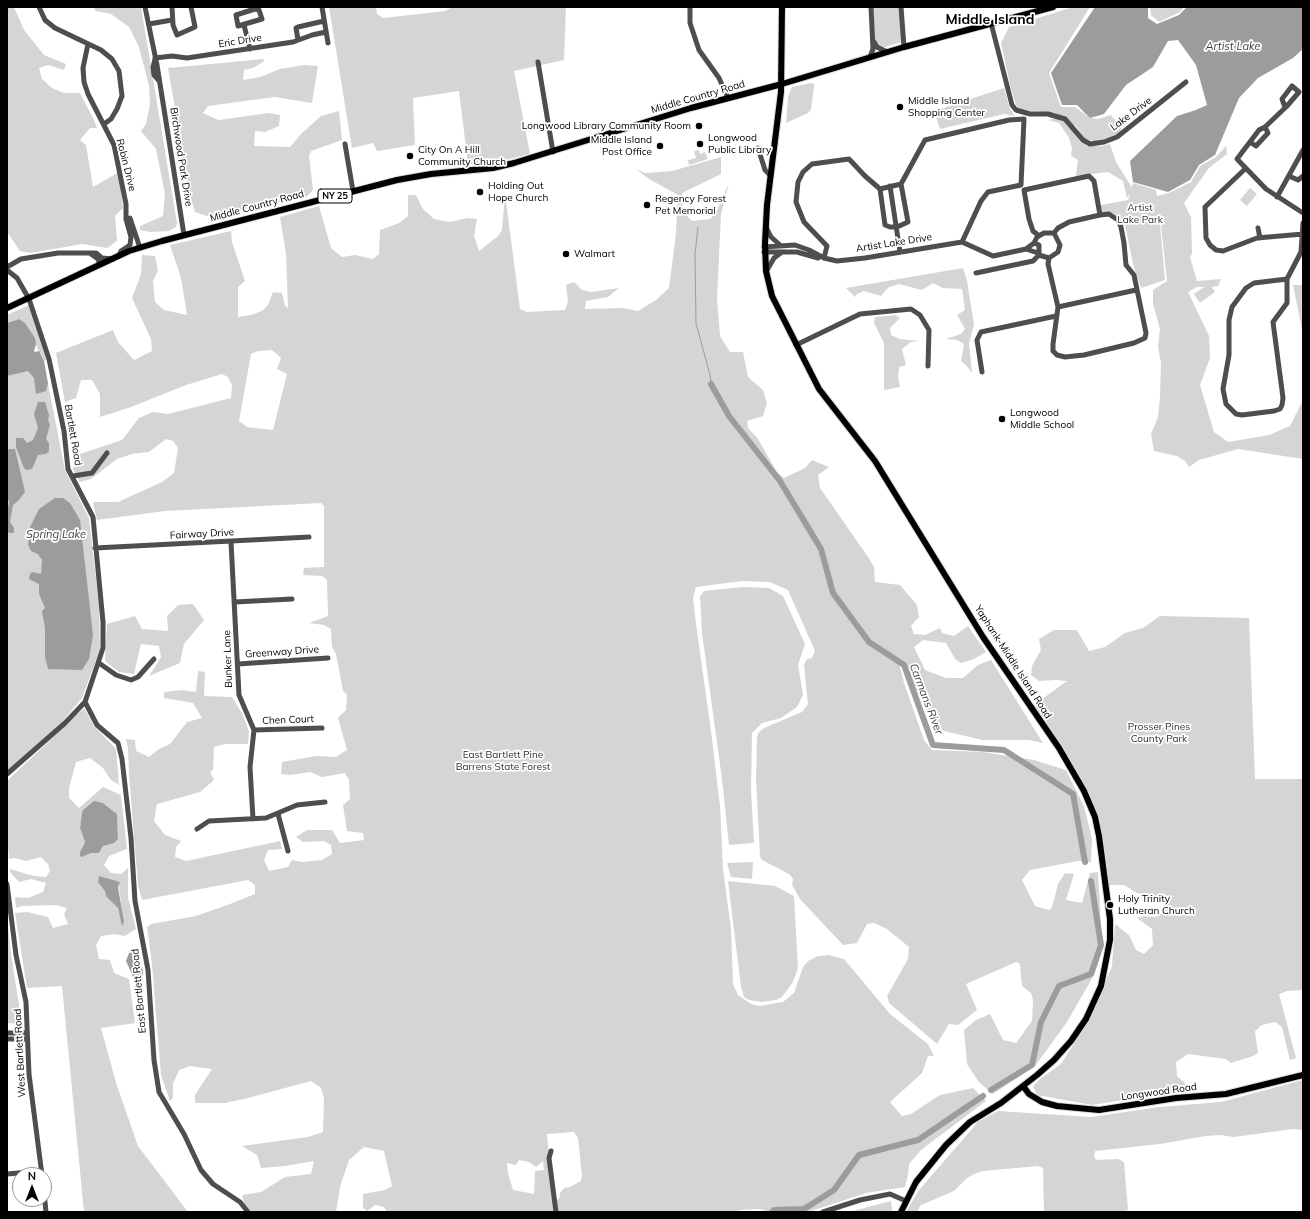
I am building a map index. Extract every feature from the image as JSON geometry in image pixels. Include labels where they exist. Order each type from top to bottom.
[{"type":"main road","name":"Yaphank-Middle Island Road","points":[[782,7],[782,84],[765,226],[764,250],[766,273],[772,296],[818,390],[875,461],[983,637],[1069,765],[1087,796],[1095,817],[1110,919],[1110,935],[1101,986],[1086,1019],[1071,1041],[1054,1060],[1023,1086],[970,1122],[946,1145],[916,1182],[901,1212]]},
{"type":"main road","name":"Middle Country Road","points":[[7,308],[30,299],[100,265],[140,248],[184,235],[414,176],[493,168],[553,152],[728,98],[782,84],[1032,10],[1053,7]]},
{"type":"main road","name":"Longwood Road","points":[[1023,1086],[1029,1094],[1042,1102],[1057,1106],[1099,1110],[1176,1098],[1226,1094],[1303,1075]]},
{"type":"street","points":[[39,7],[45,20],[55,28],[101,50],[112,59],[119,71],[122,83],[122,96],[111,119],[104,124]]},
{"type":"street","name":"Birchwood Park Drive","points":[[146,7],[155,58],[160,68],[159,82],[184,235]]},
{"type":"street","points":[[172,7],[172,20],[177,35],[195,27],[191,7]]},
{"type":"street","points":[[322,7],[328,43]]},
{"type":"street","points":[[690,7],[690,23],[699,50],[719,78],[728,98]]},
{"type":"street","points":[[870,57],[873,50],[874,40],[871,7]]},
{"type":"street","points":[[901,7],[904,47]]},
{"type":"street","points":[[255,9],[259,10],[262,19],[244,25],[238,26],[236,15],[255,9]]},
{"type":"street","points":[[149,24],[172,20]]},
{"type":"street","points":[[298,40],[296,28],[324,20]]},
{"type":"street","name":"Lake Drive","points":[[992,23],[1012,104],[1016,110],[1030,114],[1048,114],[1065,119],[1082,140],[1090,144],[1104,142],[1117,137],[1186,82]]},
{"type":"street","points":[[244,25],[250,49]]},
{"type":"street","name":"Eric Drive","points":[[155,58],[172,56],[184,58],[250,49],[298,40],[326,32]]},
{"type":"street","points":[[874,40],[877,47],[887,52]]},
{"type":"street","name":"Robin Drive","points":[[88,44],[83,68],[84,82],[88,94],[114,145],[127,212],[140,248]]},
{"type":"street","points":[[538,62],[553,152]]},
{"type":"street","points":[[1285,107],[1265,127],[1259,130],[1238,159],[1245,169],[1266,189],[1303,213]]},
{"type":"street","points":[[764,250],[797,252],[824,258],[827,246],[804,222],[796,202],[798,182],[803,172],[812,164],[847,158],[880,189],[885,225],[897,227],[908,222],[901,184],[925,140],[1009,120],[1024,119],[1021,185],[988,192],[981,201],[962,242],[993,256],[1000,256],[1026,249],[1034,242],[1038,235],[1044,233],[1054,233]]},
{"type":"street","points":[[1250,142],[1256,146],[1268,133],[1265,127]]},
{"type":"street","points":[[345,144],[353,191]]},
{"type":"street","points":[[758,148],[765,170],[771,176]]},
{"type":"street","points":[[1277,197],[1303,150]]},
{"type":"street","points":[[1245,169],[1205,207],[1206,238],[1212,248],[1223,251],[1260,238],[1303,234]]},
{"type":"street","points":[[1038,235],[1033,231],[1029,219],[1024,190],[1088,176],[1094,181],[1100,216]]},
{"type":"street","points":[[1289,176],[1298,180],[1303,176]]},
{"type":"street","points":[[880,189],[901,184]]},
{"type":"street","points":[[890,186],[900,252]]},
{"type":"street","name":"Robin Drive","points":[[116,258],[121,251],[127,248],[131,241],[126,219],[127,212]]},
{"type":"street","points":[[1109,214],[1115,217],[1120,223],[1126,255],[1126,265],[1134,275],[1146,333],[1145,338],[1140,341],[1073,357],[1057,355],[1053,351],[1058,307],[1048,264],[1049,258],[1059,250],[1060,245],[1054,233],[1058,228],[1069,222],[1109,214]]},
{"type":"street","points":[[1287,279],[1254,283],[1246,288],[1232,307],[1229,320],[1230,355],[1223,390],[1226,404],[1236,414],[1242,415],[1274,412],[1280,409],[1282,405],[1283,398],[1280,374],[1272,327],[1274,319],[1287,303],[1287,279],[1301,259],[1303,225]]},
{"type":"street","points":[[765,226],[771,237],[781,246]]},
{"type":"street","points":[[1258,228],[1260,238]]},
{"type":"street","name":"Artist Lake Drive","points":[[764,250],[781,246],[804,248],[824,258],[847,260],[962,242]]},
{"type":"street","points":[[976,273],[1033,261],[1038,254],[1039,245],[1034,242]]},
{"type":"street","points":[[1026,249],[1049,258]]},
{"type":"street","points":[[766,273],[774,258],[782,252]]},
{"type":"street","points":[[7,268],[21,259],[31,256],[58,253],[96,253],[102,258],[116,258]]},
{"type":"street","points":[[91,254],[98,259],[100,265]]},
{"type":"street","name":"Bartlett Road","points":[[7,268],[17,278],[30,299],[49,359],[64,431],[68,468],[92,516],[103,622],[103,648],[85,702]]},
{"type":"street","points":[[1058,307],[1136,290]]},
{"type":"street","points":[[796,345],[860,314],[911,309],[920,315],[929,330],[928,366]]},
{"type":"street","points":[[982,372],[977,340],[981,332],[1056,316]]},
{"type":"street","points":[[73,476],[92,473],[107,453]]},
{"type":"street","name":"Fairway Drive","points":[[96,548],[309,537]]},
{"type":"street","name":"Bunker Lane","points":[[231,542],[239,695],[254,730],[250,767],[253,819]]},
{"type":"street","points":[[235,602],[292,599]]},
{"type":"street","name":"Greenway Drive","points":[[238,664],[328,658]]},
{"type":"street","points":[[99,662],[116,675],[131,680],[138,677],[154,659]]},
{"type":"street","points":[[7,774],[65,723],[85,702]]},
{"type":"street","name":"East Bartlett Road","points":[[85,702],[97,725],[118,743],[122,759],[131,838],[135,901],[147,963],[154,1060],[159,1092],[184,1134],[201,1170],[212,1184],[240,1202],[248,1212]]},
{"type":"street","name":"Chen Court","points":[[254,730],[322,728]]},
{"type":"street","points":[[197,829],[214,820],[266,818],[297,805],[325,802]]},
{"type":"street","points":[[278,814],[288,850]]},
{"type":"street","name":"West Bartlett Road","points":[[7,884],[16,955],[26,1002],[32,1100],[40,1167]]},
{"type":"street","points":[[8,1036],[27,1036]]},
{"type":"street","points":[[551,1151],[549,1158],[556,1212]]},
{"type":"street","points":[[823,1212],[860,1200],[890,1194],[906,1201]]},
{"type":"green space","points":[[7,7],[14,7],[24,30],[44,55],[66,64],[64,70],[48,65],[39,68],[42,79],[52,88],[64,93],[80,93],[94,120],[97,128],[90,128],[80,140],[86,145],[93,187],[119,172],[123,208],[115,216],[117,241],[107,248],[82,244],[31,253],[20,251],[7,232]]},
{"type":"green space","points":[[93,7],[141,7],[177,223],[176,227],[169,231],[150,232],[140,230],[140,226],[163,216],[165,194],[156,149],[141,131],[146,124],[150,104],[149,86],[139,47],[129,27],[111,14],[96,11]]},
{"type":"green space","points":[[329,7],[376,7],[377,14],[383,18],[445,11],[452,7],[566,7],[564,60],[514,71],[530,154],[497,162],[468,164],[459,91],[413,98],[415,145],[377,151],[373,143],[352,148]]},
{"type":"green space","points":[[869,7],[903,7],[905,41],[872,51]]},
{"type":"green space","points":[[1073,7],[1090,7],[1049,73],[1061,107],[1075,107],[1090,118],[1098,119],[1111,115],[1122,129],[1114,137],[1095,141],[1086,140],[1076,126],[1055,113],[1020,110],[1016,105],[1001,43],[1009,27]]},
{"type":"green space","points":[[1150,7],[1184,7],[1180,12],[1159,22],[1151,15]]},
{"type":"green space","points":[[264,59],[263,62],[253,68],[244,70],[243,80],[260,77],[280,69],[304,65],[318,66],[312,103],[275,97],[208,106],[203,113],[218,120],[269,113],[280,115],[279,126],[265,132],[255,131],[254,146],[290,147],[301,134],[321,116],[339,111],[342,140],[311,151],[309,156],[313,190],[306,197],[207,216],[195,212],[182,170],[183,154],[168,68]]},
{"type":"green space","points":[[811,83],[814,84],[814,88],[811,109],[808,113],[786,123],[788,97],[792,87]]},
{"type":"green space","points":[[1004,88],[1010,109],[1015,116],[1004,114],[940,129],[934,111]]},
{"type":"green space","name":"Artist Lake Park","points":[[1057,118],[1065,122],[1080,141],[1088,146],[1102,146],[1110,144],[1116,162],[1131,186],[1130,191],[1133,183],[1156,190],[1157,196],[1169,193],[1191,182],[1200,166],[1216,157],[1226,146],[1227,154],[1209,168],[1184,203],[1191,217],[1192,254],[1190,257],[1197,281],[1221,279],[1218,286],[1212,287],[1215,292],[1200,303],[1194,294],[1204,287],[1197,287],[1188,292],[1209,336],[1210,358],[1200,385],[1214,432],[1228,442],[1269,435],[1290,426],[1303,400],[1303,459],[1238,449],[1199,460],[1189,467],[1185,461],[1177,456],[1154,451],[1151,434],[1158,417],[1161,363],[1158,347],[1160,329],[1153,304],[1153,290],[1167,281],[1160,216],[1159,213],[1165,280],[1141,288],[1133,264],[1124,220],[1113,213],[1101,213],[1101,205],[1128,200],[1130,194],[1127,198],[1123,181],[1108,172],[1076,176],[1078,160],[1071,156],[1072,148],[1069,138],[1059,123],[1048,120]]},
{"type":"green space","points":[[699,150],[700,154],[705,152],[708,159],[689,165],[688,160],[696,158],[694,151]]},
{"type":"green space","name":"East Bartlett Pine Barrens State Forest","points":[[721,157],[721,174],[682,193],[683,212],[692,221],[710,219],[716,213],[729,183],[721,214],[717,299],[720,336],[730,352],[743,352],[748,377],[763,390],[767,403],[763,416],[747,421],[748,428],[758,439],[777,472],[784,478],[805,468],[812,460],[829,467],[818,475],[820,488],[874,567],[875,582],[900,585],[917,605],[919,617],[911,626],[914,634],[925,635],[940,628],[942,633],[954,636],[968,626],[986,652],[974,659],[961,663],[955,659],[946,643],[923,640],[914,647],[925,670],[946,678],[963,678],[978,665],[991,660],[1043,743],[1029,740],[982,740],[940,730],[898,659],[904,683],[924,740],[932,750],[983,752],[1034,760],[1066,770],[1084,806],[1092,839],[1091,862],[1078,861],[1030,870],[1022,880],[1035,906],[1049,910],[1052,907],[1058,884],[1065,873],[1074,874],[1066,900],[1082,903],[1090,873],[1098,872],[1101,924],[1100,956],[1094,975],[1067,1022],[1035,1066],[993,1094],[979,1082],[967,1064],[964,1030],[976,1020],[990,1014],[1003,1040],[1016,1043],[1032,1021],[1033,1000],[1031,993],[1022,986],[1020,964],[1016,962],[966,984],[977,1010],[958,1025],[949,1024],[937,1044],[889,1003],[887,996],[908,959],[909,947],[887,929],[874,923],[867,924],[857,943],[843,945],[800,899],[792,885],[793,879],[789,874],[762,860],[760,856],[756,779],[757,738],[759,732],[764,728],[802,712],[808,704],[804,665],[807,659],[812,658],[815,651],[788,590],[770,582],[742,581],[696,587],[693,598],[720,806],[723,869],[731,929],[733,984],[738,995],[751,1004],[759,1006],[783,1002],[794,993],[803,967],[808,961],[818,956],[829,955],[844,959],[890,1014],[928,1044],[934,1056],[928,1056],[922,1073],[890,1102],[902,1116],[911,1114],[940,1095],[973,1088],[986,1101],[921,1150],[909,1164],[905,1187],[866,1193],[808,1212],[769,1212],[760,1209],[740,1210],[734,1212],[387,1212],[384,1207],[375,1205],[367,1211],[363,1208],[363,1194],[385,1190],[392,1186],[384,1151],[364,1147],[349,1160],[340,1187],[336,1212],[251,1212],[244,1203],[242,1195],[261,1192],[285,1177],[311,1174],[314,1161],[261,1168],[257,1155],[242,1146],[308,1137],[323,1132],[324,1098],[321,1088],[311,1081],[225,1103],[195,1103],[195,1095],[212,1069],[190,1066],[179,1070],[173,1084],[173,1098],[170,1101],[161,1075],[152,964],[147,927],[151,924],[196,916],[230,904],[255,894],[255,885],[248,880],[142,900],[138,885],[128,748],[126,739],[135,740],[136,751],[149,757],[159,749],[170,744],[187,722],[202,718],[193,703],[164,698],[164,692],[182,690],[196,692],[198,671],[205,672],[204,696],[232,697],[243,715],[249,732],[248,744],[225,744],[214,747],[213,770],[210,772],[214,780],[200,792],[157,804],[154,821],[165,835],[181,841],[176,847],[175,857],[186,861],[280,841],[282,849],[268,850],[264,860],[269,871],[288,867],[292,860],[302,862],[322,860],[332,854],[331,845],[324,841],[303,842],[296,837],[307,830],[332,830],[340,843],[364,840],[363,833],[347,831],[343,805],[350,799],[349,780],[345,773],[322,777],[310,772],[290,775],[281,774],[282,762],[316,756],[336,757],[347,750],[338,718],[346,710],[347,695],[343,691],[336,654],[332,647],[331,629],[324,625],[309,623],[328,616],[327,580],[322,576],[303,575],[304,568],[324,567],[324,506],[321,503],[165,511],[97,520],[93,502],[118,502],[162,482],[174,473],[178,448],[173,441],[166,439],[149,452],[132,454],[117,459],[91,479],[80,482],[73,469],[74,456],[122,440],[139,418],[153,412],[168,414],[231,398],[232,385],[228,377],[222,374],[186,385],[131,407],[100,417],[100,394],[92,380],[81,380],[76,398],[65,402],[56,353],[113,330],[118,342],[134,360],[152,351],[151,339],[132,298],[141,274],[142,255],[155,256],[158,270],[153,281],[155,302],[164,310],[187,315],[181,278],[170,245],[231,231],[232,242],[245,281],[238,287],[238,317],[251,315],[262,311],[268,305],[273,292],[282,293],[285,306],[288,308],[286,254],[280,217],[319,206],[331,248],[342,257],[355,255],[373,259],[379,254],[380,230],[399,223],[408,216],[408,195],[416,195],[423,209],[434,219],[449,222],[468,218],[477,219],[474,236],[479,251],[498,236],[502,230],[505,194],[520,309],[527,312],[565,310],[568,302],[566,285],[574,282],[582,290],[591,292],[619,288],[608,297],[586,301],[585,309],[622,308],[638,311],[656,300],[669,288],[676,233],[678,195],[649,179],[636,169],[645,173],[672,171]],"holes":[[[272,350],[281,358],[277,369],[287,374],[273,430],[247,427],[239,421],[251,354],[258,351]],[[574,1132],[578,1138],[582,1176],[581,1181],[570,1187],[564,1188],[560,1193],[559,1199],[553,1200],[547,1134]],[[519,1160],[529,1162],[536,1167],[543,1161],[544,1170],[535,1171],[534,1194],[513,1190],[507,1163],[516,1165]]]},
{"type":"green space","points":[[1250,188],[1257,194],[1247,206],[1240,200]]},
{"type":"green space","points":[[963,268],[967,281],[974,325],[969,343],[972,373],[961,361],[964,344],[957,340],[946,339],[961,334],[965,329],[957,315],[965,310],[962,289],[943,288],[933,283],[922,290],[899,284],[889,287],[881,296],[864,291],[857,294],[855,297],[846,288]]},
{"type":"green space","points":[[1293,285],[1303,285],[1303,334]]},
{"type":"green space","points":[[31,304],[49,359],[44,361],[27,328],[19,319],[7,323],[7,315]]},
{"type":"green space","points":[[896,315],[900,318],[890,328],[891,335],[900,339],[920,341],[911,342],[902,349],[906,365],[899,367],[898,377],[900,387],[884,390],[884,343],[874,323],[875,317]]},
{"type":"green space","points":[[44,364],[65,470],[89,518],[99,605],[100,649],[82,698],[62,722],[7,772],[7,376]]},
{"type":"green space","points":[[743,587],[769,588],[783,596],[805,644],[798,665],[803,695],[797,707],[781,718],[762,723],[752,733],[751,791],[754,843],[729,845],[722,779],[702,633],[700,596],[704,591]]},
{"type":"green space","points":[[193,604],[204,620],[184,644],[180,663],[149,676],[161,657],[159,646],[141,644],[134,674],[119,672],[105,661],[107,624],[135,616],[142,629],[168,631],[167,616],[178,605]]},
{"type":"green space","name":"Prosser Pines County Park","points":[[1160,616],[1249,618],[1255,779],[1303,779],[1303,990],[1287,991],[1279,994],[1296,1058],[1290,1060],[1282,1027],[1275,1022],[1262,1025],[1255,1031],[1258,1053],[1253,1056],[1231,1063],[1226,1059],[1188,1054],[1176,1062],[1177,1076],[1187,1085],[1186,1093],[1169,1093],[1092,1105],[1037,1095],[1033,1086],[1061,1064],[1089,1020],[1112,966],[1115,924],[1129,935],[1136,950],[1144,954],[1153,945],[1152,929],[1137,918],[1143,916],[1155,917],[1165,912],[1163,899],[1137,893],[1124,885],[1107,885],[1095,817],[1084,791],[1031,707],[1067,681],[1039,681],[1031,675],[1032,666],[1041,650],[1039,639],[1054,630],[1077,630],[1089,651],[1105,647],[1125,633],[1143,628]]},
{"type":"green space","points":[[84,708],[94,726],[116,749],[119,785],[111,780],[103,768],[90,758],[76,762],[69,788],[69,798],[79,808],[103,787],[121,795],[127,849],[109,856],[104,865],[111,873],[121,874],[128,868],[128,898],[136,929],[125,936],[114,934],[101,936],[96,945],[99,959],[110,960],[114,973],[129,979],[135,1023],[101,1028],[117,1086],[138,1146],[188,1212],[84,1212],[62,986],[27,988],[15,913],[27,912],[48,917],[53,928],[68,924],[64,914],[67,908],[56,905],[22,906],[16,908],[15,897],[28,898],[43,892],[46,883],[31,879],[19,882],[10,872],[10,869],[34,876],[46,877],[50,871],[48,864],[41,857],[26,861],[15,858],[9,859],[7,836],[7,781]],"holes":[[[103,803],[117,814],[118,839],[103,846],[99,853],[80,852],[85,842],[80,828],[82,814]],[[103,877],[113,882],[118,881],[122,910],[121,920],[118,908],[106,894]]]},
{"type":"green space","points":[[753,862],[752,879],[731,877],[727,863]]},
{"type":"green space","points":[[728,881],[775,886],[794,896],[798,968],[793,982],[782,997],[776,1000],[761,1002],[749,1000],[744,997],[741,987]]},
{"type":"green space","points":[[7,914],[11,954],[22,1024],[7,1023]]},
{"type":"green space","points":[[1303,1080],[1303,1130],[1293,1129],[1234,1137],[1220,1135],[1206,1136],[1160,1144],[1095,1151],[1094,1157],[1097,1160],[1118,1159],[1124,1162],[1128,1210],[1119,1212],[1044,1212],[1043,1168],[1038,1166],[983,1171],[974,1174],[967,1178],[954,1191],[921,1205],[917,1212],[906,1212],[919,1190],[978,1122],[998,1111],[1091,1117],[1160,1107],[1221,1102]]},
{"type":"green space","points":[[891,1201],[892,1212],[849,1212]]},
{"type":"water","name":"Artist Lake","points":[[1095,7],[1148,7],[1148,18],[1157,24],[1179,15],[1187,7],[1303,7],[1303,49],[1293,58],[1258,78],[1239,98],[1215,155],[1199,165],[1190,180],[1168,192],[1133,182],[1130,161],[1177,116],[1207,105],[1196,65],[1178,40],[1168,41],[1153,67],[1126,85],[1104,114],[1090,118],[1077,105],[1062,105],[1051,73]]},
{"type":"water","points":[[19,319],[25,323],[35,338],[36,344],[34,351],[39,351],[44,361],[48,383],[46,391],[36,394],[34,378],[28,371],[7,376],[7,323]]},
{"type":"water","points":[[38,402],[45,402],[49,415],[48,420],[50,425],[46,439],[49,443],[49,451],[46,454],[38,455],[32,469],[26,470],[16,447],[16,438],[23,438],[27,443],[33,440],[38,428],[34,414]]},
{"type":"water","points":[[9,449],[15,449],[25,492],[13,505],[10,522],[14,528],[14,533],[7,532],[7,510],[9,503],[7,493],[7,451]]},
{"type":"water","name":"Spring Lake","points":[[55,498],[63,498],[70,503],[80,520],[93,635],[89,659],[82,670],[48,669],[45,657],[45,628],[42,611],[45,608],[39,594],[39,584],[29,579],[32,572],[41,574],[42,560],[38,554],[31,551],[28,545],[30,527],[39,509]]},
{"type":"water","points":[[94,801],[103,803],[117,814],[118,839],[114,843],[103,846],[99,853],[91,853],[82,857],[80,856],[80,852],[85,842],[80,828],[82,813],[83,810]]},
{"type":"water","points":[[99,876],[120,882],[118,887],[124,922],[122,926],[118,908],[106,896],[105,891],[98,882]]},
{"type":"water","points":[[132,952],[137,954],[138,960],[141,962],[140,965],[143,970],[142,981],[135,981],[126,961],[129,953]]},
{"type":"waterway","points":[[698,227],[695,254],[696,323],[711,384]]},
{"type":"waterway","name":"Carmans River","points":[[711,384],[729,416],[780,481],[821,549],[833,593],[869,642],[904,665],[933,745],[1004,750],[1073,794],[1085,862]]},
{"type":"waterway","name":"Carmans River","points":[[991,1090],[1032,1065],[1041,1022],[1059,986],[1091,974],[1101,945],[1091,881]]},
{"type":"waterway","name":"Carmans River","points":[[772,1212],[774,1210],[804,1209],[834,1190],[859,1155],[918,1140],[983,1096]]},
{"type":"place","name":"Middle Island Shopping Center","points":[[900,107]]},
{"type":"place","name":"Longwood Library Community Room","points":[[699,126]]},
{"type":"place","name":"Longwood Public Library","points":[[700,144]]},
{"type":"place","name":"Middle Island Post Office","points":[[660,146]]},
{"type":"place","name":"City On A Hill Community Church","points":[[410,156]]},
{"type":"place","name":"Holding Out Hope Church","points":[[480,192]]},
{"type":"place","name":"Regency Forest Pet Memorial","points":[[647,205]]},
{"type":"place","name":"Walmart","points":[[566,254]]},
{"type":"place","name":"Longwood Middle School","points":[[1002,419]]},
{"type":"place","name":"Holy Trinity Lutheran Church","points":[[1110,905]]},
{"type":"district","name":"Middle Island","points":[[990,20]]}]
